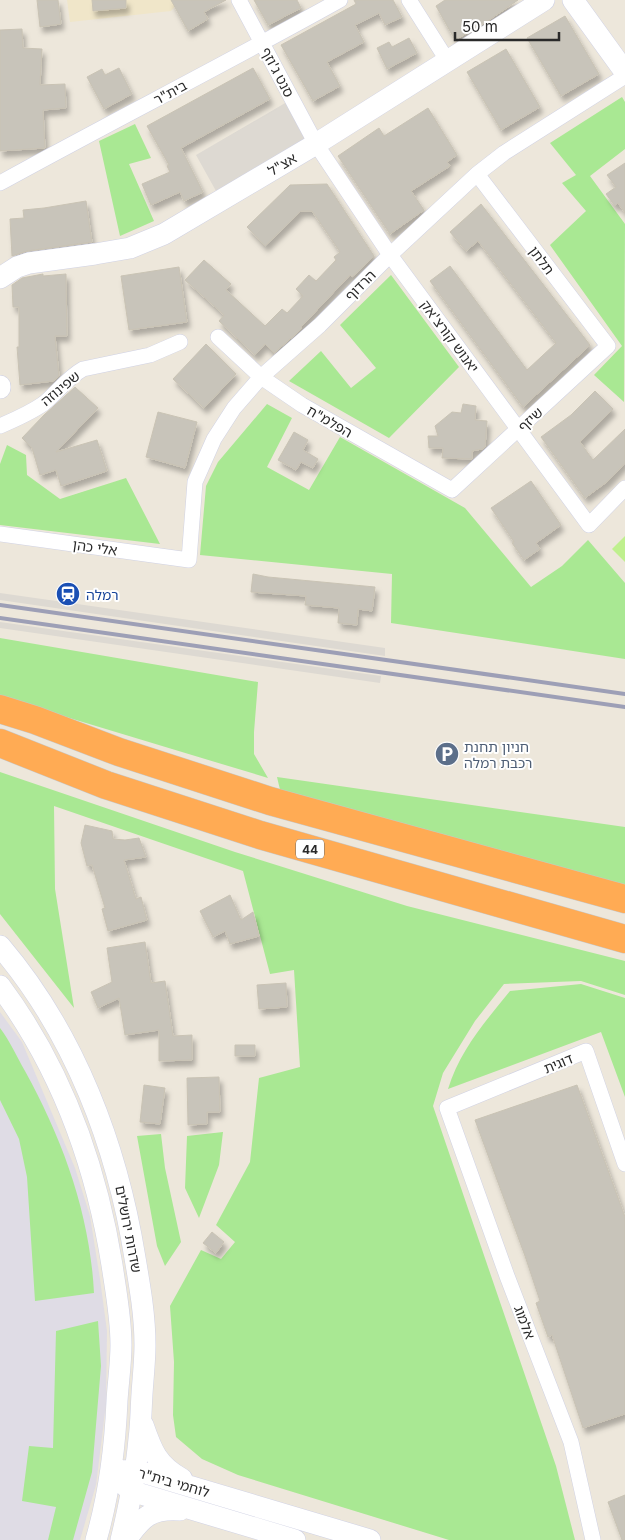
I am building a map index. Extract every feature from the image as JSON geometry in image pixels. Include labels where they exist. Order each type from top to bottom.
[{"type":"highway","points":[[0,709],[35,720],[119,752],[270,802],[625,900]]},
{"type":"highway","name":"44","points":[[0,743],[106,785],[260,835],[625,939]]},
{"type":"main road","name":"אצ\"ל","points":[[0,278],[29,263],[130,248],[164,234],[316,144],[544,0]]},
{"type":"main road","points":[[573,0],[625,74]]},
{"type":"main road","name":"שדרות ירושלים","points":[[0,946],[28,982],[54,1022],[74,1060],[109,1144],[129,1225],[140,1283],[145,1346],[139,1439],[132,1491],[121,1540]]},
{"type":"main road","name":"שדרות ירושלים","points":[[0,986],[32,1034],[70,1110],[86,1151],[104,1221],[116,1293],[121,1346],[115,1437],[104,1508],[96,1540]]},
{"type":"main road","points":[[142,1393],[142,1422],[157,1459],[172,1474],[202,1490]]},
{"type":"main road","name":"לוחמי בית\"ר","points":[[110,1472],[135,1470],[370,1540]]},
{"type":"main road","name":"לוחמי בית\"ר","points":[[110,1472],[132,1491],[295,1540]]},
{"type":"main road","points":[[126,1540],[136,1525],[157,1510],[194,1510]]},
{"type":"street","name":"סנט ג'וזף","points":[[239,0],[316,144]]},
{"type":"street","name":"בית\"ר","points":[[0,183],[340,0]]},
{"type":"street","points":[[409,0],[447,60]]},
{"type":"street","name":"הרדוף","points":[[189,560],[195,482],[214,438],[234,408],[261,377],[320,325],[390,254],[477,174],[504,153],[625,74]]},
{"type":"street","name":"יאנוש קורצ'אק","points":[[316,144],[390,254],[589,524],[625,488]]},
{"type":"street","name":"תלתן","points":[[477,174],[608,346]]},
{"type":"street","name":"הפלמ\"ח","points":[[218,337],[261,377],[302,405],[452,490]]},
{"type":"street","name":"שפינוזה","points":[[0,426],[23,416],[44,403],[73,375],[82,369],[150,355],[180,342]]},
{"type":"street","name":"שיזף","points":[[452,490],[608,346]]},
{"type":"street","name":"אלי כהן","points":[[0,534],[189,560]]},
{"type":"street","name":"דוגית","points":[[447,1108],[586,1051],[625,1164]]},
{"type":"street","name":"אלמוג","points":[[447,1108],[507,1276],[571,1442],[593,1540]]},
{"type":"shaded area","points":[[67,0],[180,0],[171,11],[70,22]]},
{"type":"shaded area","points":[[292,99],[316,144],[221,200],[196,155]]},
{"type":"shaded area","points":[[0,593],[385,648],[385,656],[0,600]]},
{"type":"shaded area","points":[[0,622],[381,676],[380,683],[0,628]]},
{"type":"shaded area","points":[[0,1012],[22,1042],[75,1168],[90,1216],[100,1279],[107,1331],[106,1404],[96,1485],[80,1540],[0,1540]]},
{"type":"green space","points":[[622,97],[625,102],[625,149],[590,176],[625,224],[624,402],[594,375],[622,346],[550,245],[586,211],[562,183],[576,175],[550,143]]},
{"type":"green space","points":[[135,124],[151,158],[129,164],[154,221],[120,236],[99,141]]},
{"type":"green space","points":[[391,275],[459,367],[389,438],[289,381],[321,351],[351,388],[376,368],[340,325]]},
{"type":"green space","points":[[267,404],[292,418],[267,467],[309,490],[340,437],[465,508],[531,587],[562,566],[588,540],[625,583],[625,659],[391,623],[392,574],[200,555],[206,486],[218,462]]},
{"type":"green space","points":[[7,445],[26,455],[27,475],[60,499],[126,478],[160,544],[0,525],[0,464]]},
{"type":"green space","points":[[625,536],[625,562],[612,549]]},
{"type":"green space","points":[[0,638],[258,682],[254,754],[268,778],[0,697]]},
{"type":"green space","points":[[0,772],[235,852],[407,906],[625,961],[625,995],[581,981],[504,984],[475,1021],[443,1073],[433,1106],[556,1466],[575,1540],[449,1540],[238,1475],[202,1459],[176,1437],[173,1415],[174,1362],[170,1306],[201,1250],[221,1259],[235,1242],[216,1225],[250,1162],[259,1078],[300,1067],[294,970],[270,974],[243,871],[54,806],[55,889],[74,1008],[0,914]]},
{"type":"green space","points":[[277,777],[625,827],[625,885],[281,794]]},
{"type":"green space","points":[[581,984],[625,998],[625,1097],[601,1032],[448,1089],[466,1049],[510,991]]},
{"type":"green space","points":[[0,1028],[39,1097],[72,1178],[87,1235],[94,1293],[35,1301],[27,1177],[19,1139],[0,1100]]},
{"type":"green space","points":[[223,1132],[219,1165],[199,1218],[185,1188],[187,1136]]},
{"type":"green space","points":[[161,1134],[165,1168],[181,1242],[165,1266],[157,1246],[137,1136]]},
{"type":"green space","points":[[98,1321],[101,1366],[92,1472],[73,1540],[48,1540],[56,1507],[22,1501],[29,1446],[53,1448],[56,1331]]},
{"type":"building","points":[[37,0],[58,0],[61,24],[40,27]]},
{"type":"building","points":[[92,0],[126,0],[126,8],[93,11]]},
{"type":"building","points":[[171,0],[226,0],[204,12],[208,19],[188,31]]},
{"type":"building","points":[[254,0],[297,0],[301,8],[268,25]]},
{"type":"building","points":[[354,0],[393,0],[402,17],[385,25],[379,13],[355,25],[364,42],[327,62],[340,86],[313,101],[281,45],[356,4]]},
{"type":"building","points":[[445,0],[518,0],[455,40],[436,6]]},
{"type":"building","points":[[565,16],[599,74],[561,96],[527,38]]},
{"type":"building","points":[[22,29],[23,48],[42,49],[40,85],[65,84],[66,108],[43,110],[45,148],[0,151],[0,30]]},
{"type":"building","points":[[409,38],[417,53],[387,69],[377,48],[389,42],[392,47]]},
{"type":"building","points":[[506,49],[540,107],[501,130],[467,72]]},
{"type":"building","points":[[119,68],[132,94],[104,109],[87,77],[102,69],[105,75]]},
{"type":"building","points":[[253,68],[270,99],[181,148],[203,192],[184,201],[180,192],[151,205],[142,184],[170,172],[167,166],[169,165],[147,126]]},
{"type":"building","points":[[428,108],[457,155],[447,162],[450,166],[411,191],[424,210],[390,234],[338,156],[379,128],[384,136]]},
{"type":"building","points":[[625,163],[625,213],[618,203],[615,206],[606,194],[616,187],[607,175]]},
{"type":"building","points":[[327,184],[374,256],[352,277],[350,275],[302,328],[274,353],[265,344],[255,355],[219,321],[224,315],[185,280],[204,260],[231,284],[226,290],[265,326],[282,309],[287,313],[303,296],[296,289],[309,275],[316,281],[336,260],[334,257],[340,252],[312,211],[301,211],[265,246],[247,227],[290,185]]},
{"type":"building","points":[[86,201],[92,242],[27,251],[12,256],[10,219],[24,218],[23,210]]},
{"type":"building","points":[[481,204],[590,345],[523,407],[430,281],[450,266],[527,370],[556,343],[478,241],[466,251],[450,232]]},
{"type":"building","points":[[179,267],[187,322],[129,330],[121,276]]},
{"type":"building","points":[[43,274],[43,276],[66,274],[67,336],[55,336],[59,376],[53,381],[20,385],[17,347],[19,347],[19,307],[13,307],[12,285],[22,278]]},
{"type":"building","points":[[206,344],[236,374],[204,408],[173,379]]},
{"type":"building","points":[[75,387],[98,408],[56,452],[97,440],[107,471],[61,486],[56,470],[40,475],[32,448],[22,438]]},
{"type":"building","points":[[595,391],[613,409],[580,442],[593,460],[625,429],[625,463],[608,481],[585,498],[541,437],[571,415]]},
{"type":"building","points":[[463,404],[476,406],[475,420],[487,421],[485,447],[472,451],[472,459],[442,458],[443,448],[429,448],[428,436],[438,436],[435,426],[452,412],[461,413]]},
{"type":"building","points":[[158,412],[197,422],[185,468],[146,457]]},
{"type":"building","points":[[294,432],[308,440],[303,450],[318,459],[313,468],[301,462],[296,470],[278,460]]},
{"type":"building","points":[[531,481],[561,525],[536,543],[540,549],[524,560],[491,508]]},
{"type":"building","points":[[253,574],[375,587],[372,611],[358,609],[357,625],[338,623],[339,608],[305,605],[306,596],[251,592]]},
{"type":"building","points":[[85,825],[112,831],[113,839],[139,838],[146,857],[124,860],[136,899],[141,897],[147,920],[108,931],[102,909],[105,908],[92,865],[87,866],[81,843]]},
{"type":"building","points":[[230,895],[241,920],[253,912],[259,936],[230,944],[225,931],[213,937],[200,911]]},
{"type":"building","points":[[145,942],[151,983],[165,981],[173,1036],[192,1035],[192,1060],[159,1061],[159,1030],[125,1035],[119,998],[98,1008],[91,992],[112,982],[107,948]]},
{"type":"building","points":[[286,983],[287,1007],[259,1009],[257,985]]},
{"type":"building","points":[[235,1045],[255,1045],[255,1056],[235,1056]]},
{"type":"building","points":[[219,1077],[220,1112],[207,1112],[207,1124],[188,1125],[187,1078]]},
{"type":"building","points":[[144,1085],[165,1088],[160,1124],[140,1122]]},
{"type":"building","points":[[577,1085],[625,1217],[625,1414],[583,1428],[552,1335],[548,1337],[536,1303],[540,1301],[525,1256],[475,1120]]},
{"type":"building","points":[[212,1232],[224,1242],[216,1253],[203,1243]]},
{"type":"building","points":[[625,1495],[625,1540],[622,1540],[608,1502]]},
{"type":"railway","points":[[0,605],[625,694]]},
{"type":"railway","points":[[0,618],[625,707]]},
{"type":"place","name":"רמלה","points":[[68,594]]},
{"type":"place","name":"חניון תחנת רכבת רמלה","points":[[447,754]]}]
